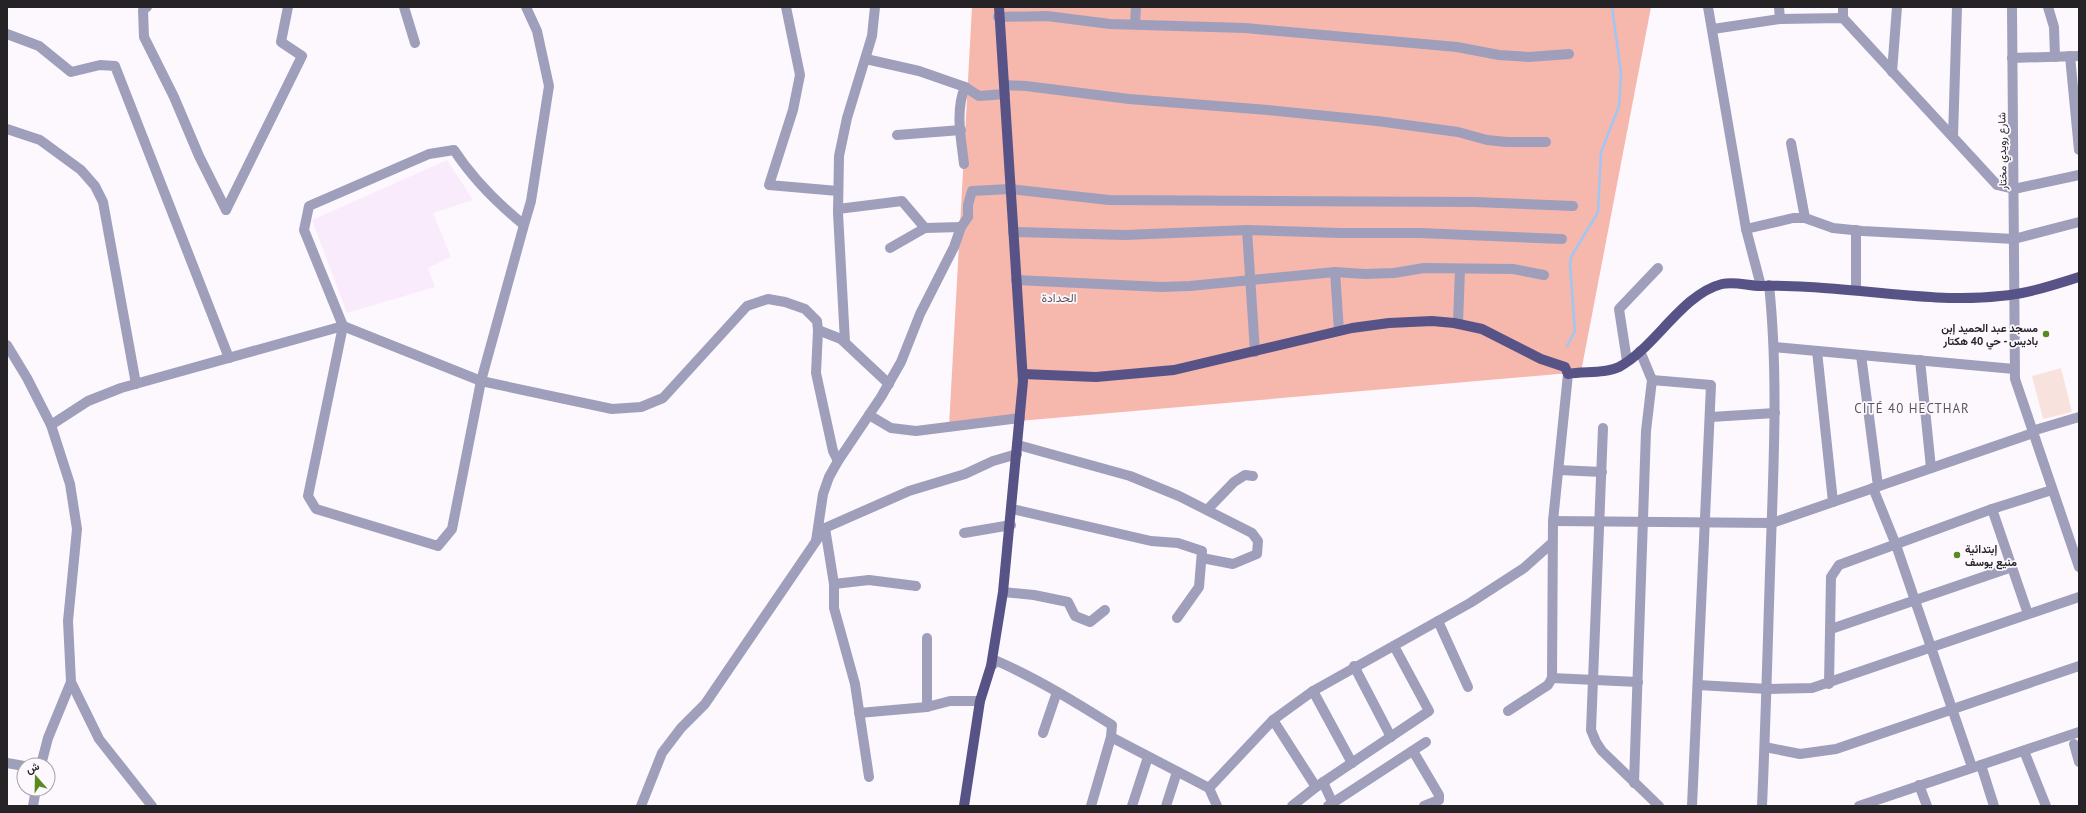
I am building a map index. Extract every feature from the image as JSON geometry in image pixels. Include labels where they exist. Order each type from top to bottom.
[{"type":"main road","points":[[964,806],[980,701],[991,666],[1003,592],[1011,525],[1023,374],[1012,232],[1001,20],[998,12]]},
{"type":"main road","points":[[1023,374],[1074,377],[1113,376],[1174,370],[1340,331],[1394,322],[1438,321],[1458,323],[1482,329],[1541,359],[1566,367],[1568,374],[1610,370],[1618,367],[1640,351],[1697,296],[1723,284],[1765,285],[1963,297],[1990,297],[2014,294],[2046,287],[2079,277]]},
{"type":"street","points":[[147,7],[143,10],[144,36],[174,97],[199,156],[226,210],[302,56],[281,42],[288,7]]},
{"type":"street","points":[[404,7],[415,43]]},
{"type":"street","points":[[524,225],[498,204],[474,178],[454,150],[429,154],[309,206],[304,230],[343,326],[308,496],[316,509],[438,546],[452,528],[481,381],[524,225],[530,201],[549,86],[537,31],[526,7]]},
{"type":"street","points":[[786,7],[800,75],[793,110],[769,185],[838,191]]},
{"type":"street","points":[[845,342],[838,209],[841,142],[866,59],[873,29],[874,7]]},
{"type":"street","points":[[1135,24],[1136,7]]},
{"type":"street","points":[[1708,7],[1713,29],[1746,229],[1765,285],[1774,346],[1775,413],[1768,689],[1762,806]]},
{"type":"street","points":[[1780,7],[1780,19]]},
{"type":"street","points":[[1843,7],[1843,18],[1997,185],[2014,189],[2079,175]]},
{"type":"street","points":[[1892,72],[1897,7]]},
{"type":"street","points":[[1953,137],[1956,7]]},
{"type":"street","name":"شارع رويدي مختار","points":[[2012,7],[2015,379],[2079,567]]},
{"type":"street","points":[[2048,7],[2054,27],[2056,57]]},
{"type":"street","points":[[998,12],[1047,16],[1110,24],[1245,28],[1457,47],[1499,55],[1529,57],[1569,54]]},
{"type":"street","points":[[1713,29],[1780,19],[1843,18]]},
{"type":"street","points":[[7,34],[39,46],[71,72],[100,64],[115,66],[229,358]]},
{"type":"street","points":[[2012,58],[2075,56],[2079,150]]},
{"type":"street","points":[[866,59],[894,64],[965,87],[979,96],[1004,89],[1026,86],[1129,99],[1268,110],[1377,121],[1458,132],[1487,140],[1507,142],[1546,142]]},
{"type":"street","points":[[964,164],[960,100],[965,87]]},
{"type":"street","points":[[7,129],[40,140],[81,170],[95,186],[103,202],[136,384]]},
{"type":"street","points":[[897,135],[961,130]]},
{"type":"street","points":[[1790,143],[1805,218]]},
{"type":"street","points":[[816,541],[823,494],[838,461],[889,384],[900,362],[920,314],[954,247],[961,227],[968,217],[968,205],[972,191],[1010,189],[1109,200],[1474,202],[1573,206]]},
{"type":"street","points":[[838,209],[902,201],[925,228]]},
{"type":"street","points":[[1746,229],[1793,218],[1805,218],[1833,228],[2014,239],[2079,222]]},
{"type":"street","points":[[890,248],[925,228],[961,227]]},
{"type":"street","points":[[1247,230],[1249,282],[1255,352]]},
{"type":"street","points":[[1012,232],[1125,235],[1247,230],[1342,233],[1428,233],[1562,239]]},
{"type":"street","points":[[1856,230],[1856,290]]},
{"type":"street","points":[[1016,280],[1162,287],[1249,282],[1335,272],[1364,274],[1394,273],[1424,268],[1513,270],[1544,275]]},
{"type":"street","points":[[1627,361],[1619,309],[1658,268]]},
{"type":"street","points":[[1458,323],[1460,269]]},
{"type":"street","points":[[1335,272],[1340,331]]},
{"type":"street","points":[[51,425],[88,401],[136,384],[343,326],[481,381],[612,409],[642,408],[663,398],[747,306],[768,299],[785,302],[805,309],[817,321],[816,373],[833,451],[838,461]]},
{"type":"street","points":[[818,330],[845,342],[889,384]]},
{"type":"street","points":[[7,345],[27,378],[51,425],[70,484],[77,529],[68,621],[71,682],[99,739],[152,806]]},
{"type":"street","points":[[1774,346],[2014,369]]},
{"type":"street","points":[[1817,350],[1833,502]]},
{"type":"street","points":[[1634,783],[1646,431],[1652,380],[1640,351]]},
{"type":"street","points":[[1861,355],[1875,487],[1951,710],[1994,806]]},
{"type":"street","points":[[1920,360],[1931,468]]},
{"type":"street","points":[[1508,711],[1548,686],[1552,678],[1553,521],[1568,374]]},
{"type":"street","points":[[1652,380],[1711,385],[1711,417],[1704,521],[1692,806]]},
{"type":"street","points":[[1711,417],[1775,413]]},
{"type":"street","points":[[869,415],[891,428],[916,431],[1020,418]]},
{"type":"street","points":[[1553,521],[1704,521],[1772,523],[2079,417]]},
{"type":"street","points":[[1603,428],[1591,730],[1602,751],[1659,806]]},
{"type":"street","points":[[641,806],[662,753],[681,728],[705,704],[780,597],[825,528],[909,491],[965,474],[1017,449],[1130,476],[1179,496],[1207,510],[1252,533],[1258,541],[1257,554],[1233,564],[1202,558]]},
{"type":"street","points":[[1559,470],[1602,472]]},
{"type":"street","points":[[1207,510],[1234,482],[1245,475],[1252,476]]},
{"type":"street","points":[[1829,684],[1831,577],[1839,565],[1992,509],[2052,490]]},
{"type":"street","points":[[1012,509],[1151,541],[1178,543],[1202,551],[1199,587],[1177,618]]},
{"type":"street","points":[[1992,509],[2028,614]]},
{"type":"street","points":[[964,532],[1011,525]]},
{"type":"street","points":[[825,528],[834,584],[834,608],[855,684],[869,776]]},
{"type":"street","points":[[1209,788],[1273,720],[1313,691],[1354,666],[1394,646],[1470,603],[1524,568],[1552,544]]},
{"type":"street","points":[[1831,629],[2012,566]]},
{"type":"street","points":[[834,584],[870,580],[916,586]]},
{"type":"street","points":[[1003,592],[1034,595],[1068,602],[1075,616],[1090,622],[1105,610]]},
{"type":"street","points":[[1698,685],[1768,689],[1809,688],[1829,684],[2079,596]]},
{"type":"street","points":[[1438,621],[1468,687]]},
{"type":"street","points":[[927,638],[927,707]]},
{"type":"street","points":[[1292,806],[1319,785],[1429,711],[1394,646]]},
{"type":"street","points":[[991,666],[997,661],[1057,692],[1112,726],[1111,737],[1091,806]]},
{"type":"street","points":[[1354,666],[1391,737]]},
{"type":"street","points":[[1765,747],[1794,754],[1818,753],[1836,749],[2079,666]]},
{"type":"street","points":[[1552,678],[1638,682]]},
{"type":"street","points":[[43,757],[48,738],[71,682]]},
{"type":"street","points":[[1313,691],[1352,763]]},
{"type":"street","points":[[1043,733],[1057,692]]},
{"type":"street","points":[[859,713],[927,707],[950,701],[980,701]]},
{"type":"street","points":[[1273,720],[1332,805],[1426,742]]},
{"type":"street","points":[[1859,806],[2079,732]]},
{"type":"street","points":[[1111,737],[1209,788],[1214,804]]},
{"type":"street","points":[[2063,738],[2077,744],[2079,762]]},
{"type":"street","points":[[1413,751],[1439,795],[1439,800],[1424,806]]},
{"type":"street","points":[[2024,751],[2046,806]]},
{"type":"street","points":[[1132,806],[1148,757]]},
{"type":"street","points":[[1166,806],[1177,772]]},
{"type":"street","points":[[1919,785],[1927,806]]},
{"type":"shaded area","points":[[972,7],[1651,7],[1581,372],[949,427]]},
{"type":"shaded area","points":[[447,160],[473,200],[433,213],[451,257],[428,268],[435,287],[347,313],[312,220]]},
{"type":"shaded area","points":[[2061,368],[2072,412],[2043,419],[2032,376]]},
{"type":"waterway","points":[[1567,346],[1575,331],[1570,265],[1571,257],[1598,212],[1601,152],[1619,106],[1621,73],[1612,7]]},
{"type":"place","name":"مسجد عبد الحميد إبن باديس - حي 40 هكتار","points":[[2046,334]]},
{"type":"place","name":"إبتدائية منيع يوسف","points":[[1957,555]]},
{"type":"district","name":"الحدادة","points":[[1059,298]]},
{"type":"district","name":"CITÉ 40 HECTHAR","points":[[1912,408]]}]
